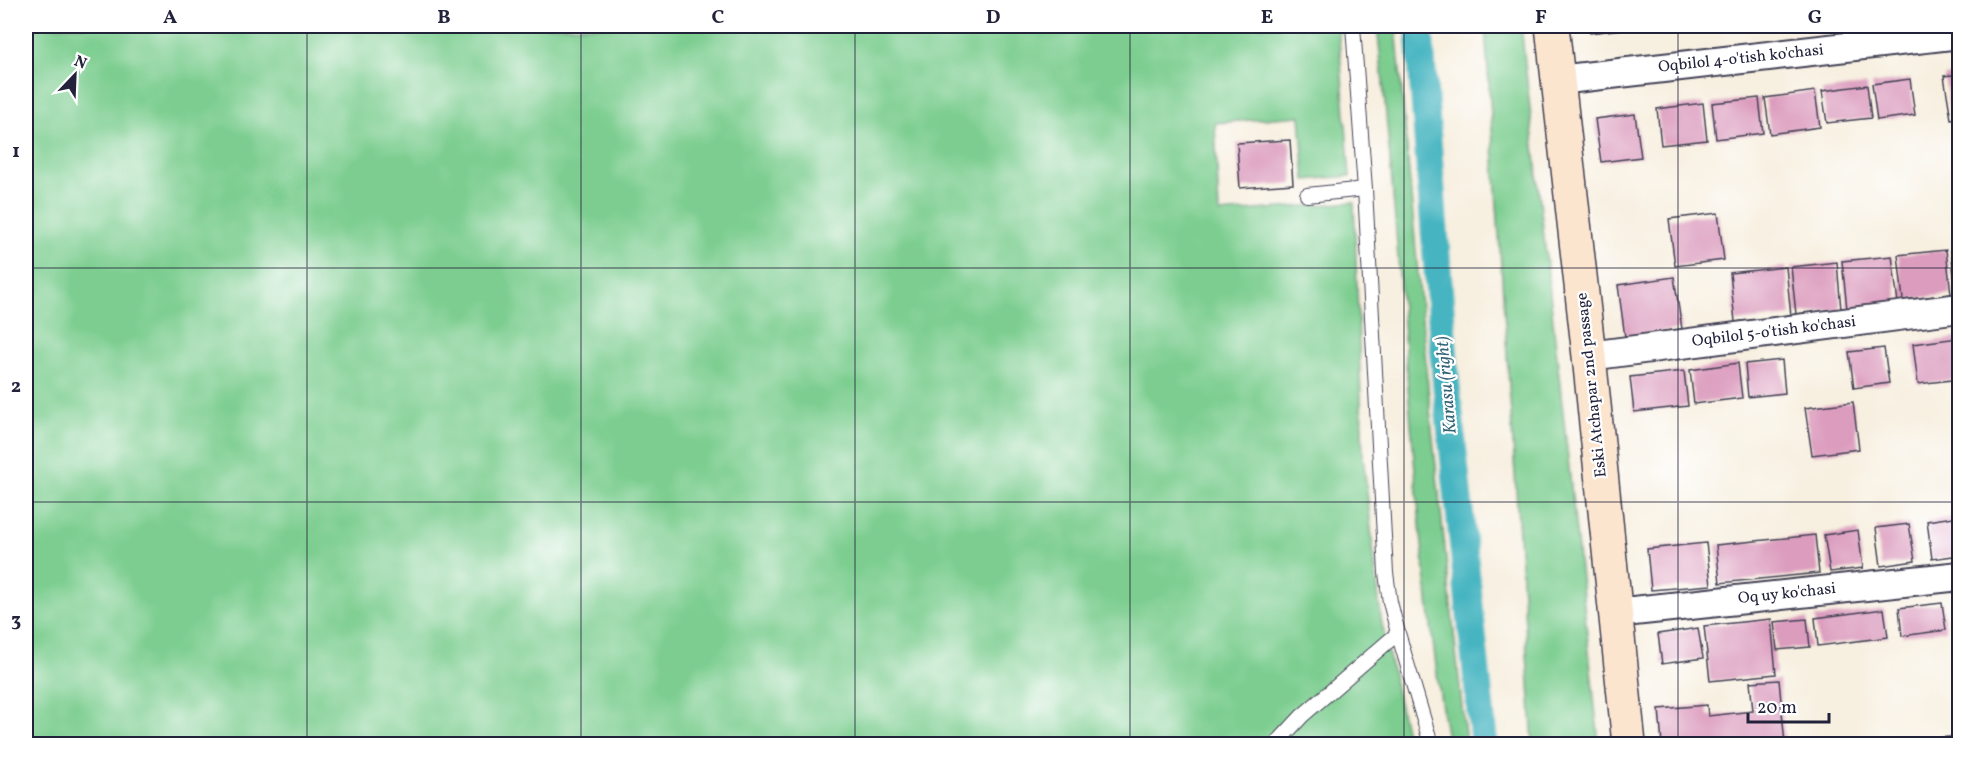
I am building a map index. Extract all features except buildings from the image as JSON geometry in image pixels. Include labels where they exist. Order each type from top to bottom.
[{"type":"street","name":"Eski Atchapar 2nd passage","points":[[1552,26],[1629,744]]},
{"type":"street","name":"Oqbilol 4-o'tish ko'chasi","points":[[1558,80],[1959,34]]},
{"type":"street","name":"Oqbilol 5-o'tish ko'chasi","points":[[1589,356],[1959,308]]},
{"type":"street","name":"Oq uy ko'chasi","points":[[1615,613],[1959,576]]},
{"type":"lane","points":[[1353,26],[1365,189],[1386,573],[1398,633],[1431,744]]},
{"type":"lane","points":[[1307,195],[1365,189]]},
{"type":"lane","points":[[1276,744],[1302,716],[1398,633]]},
{"type":"green space","points":[[26,26],[1338,26],[1350,176],[1305,180],[1300,116],[1215,123],[1219,213],[1354,202],[1363,456],[1381,619],[1408,744],[26,744]]},
{"type":"green space","points":[[1377,26],[1396,26],[1431,420],[1466,744],[1448,744],[1433,643],[1419,513],[1391,165]]},
{"type":"green space","points":[[1485,26],[1521,26],[1599,744],[1533,744]]},
{"type":"waterway","name":"Karasu (right)","points":[[1419,26],[1446,382],[1484,744]]}]
